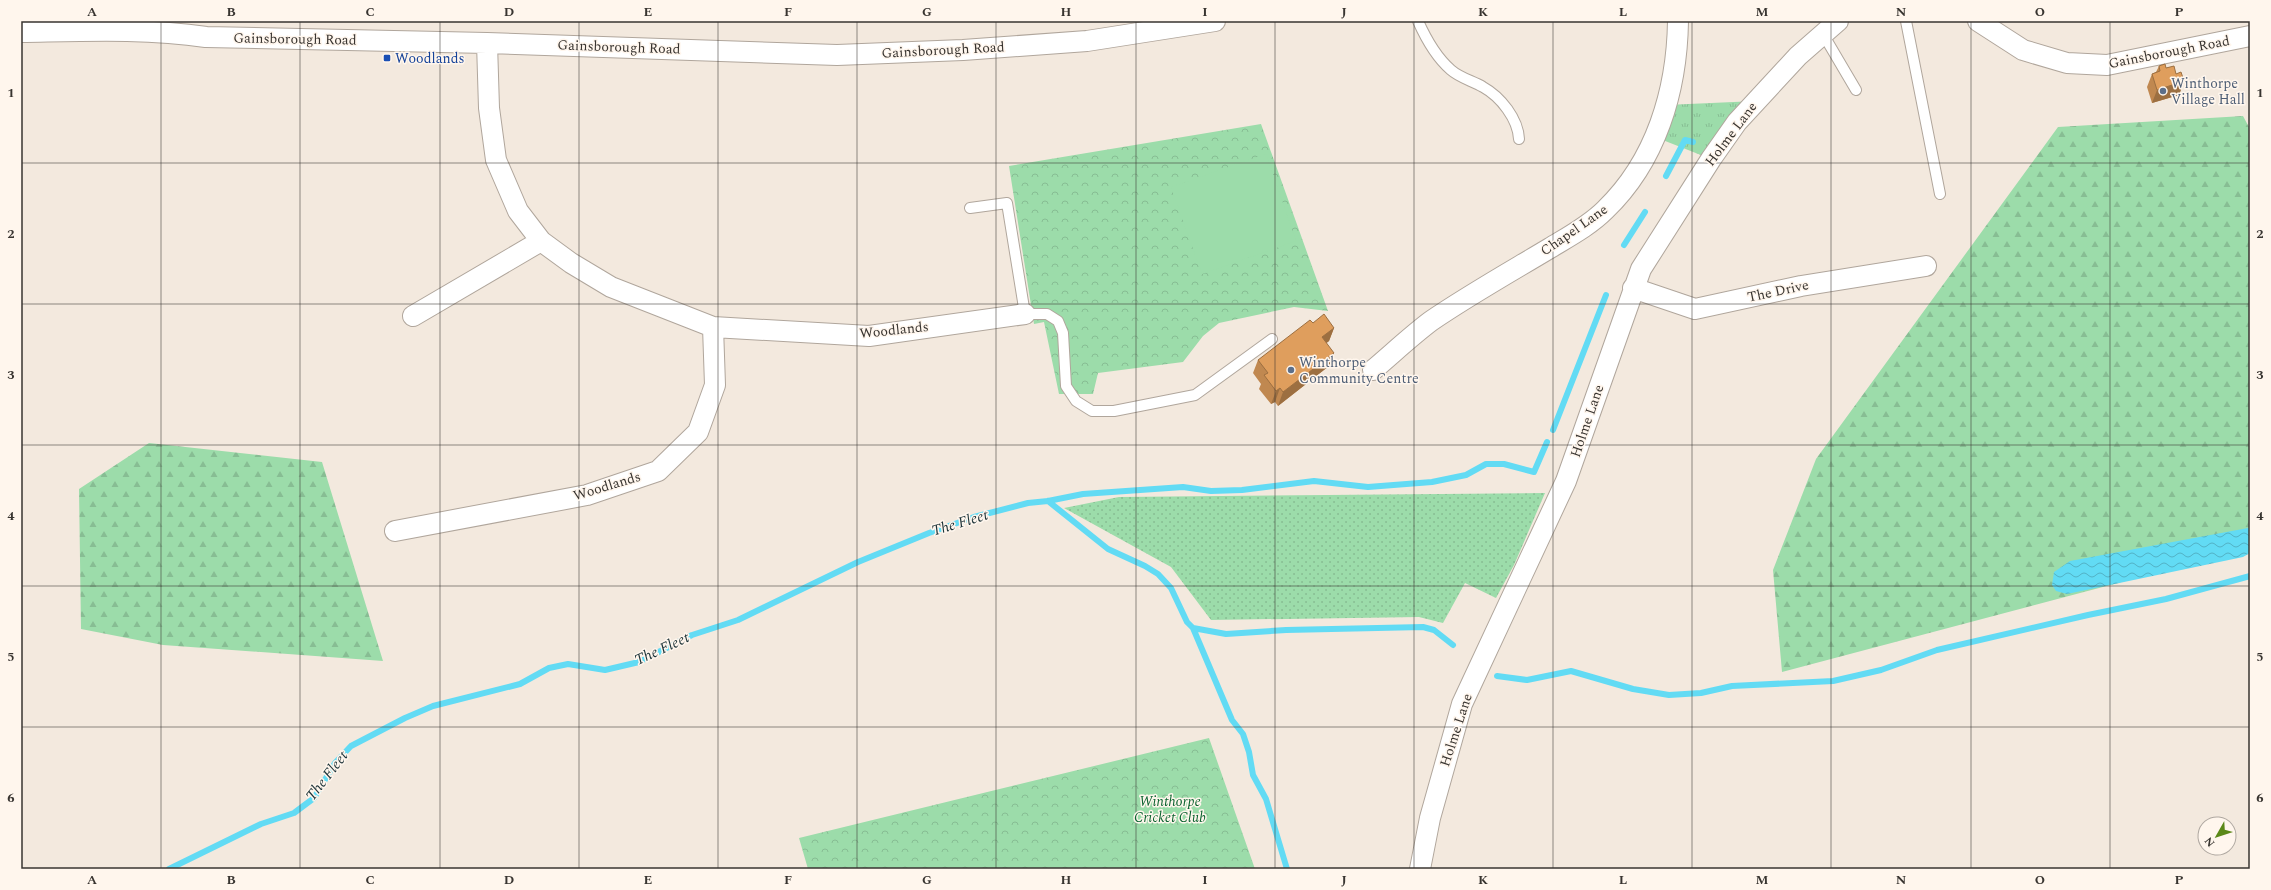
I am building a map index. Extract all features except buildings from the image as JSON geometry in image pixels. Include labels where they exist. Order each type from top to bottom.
[{"type":"street","name":"Gainsborough Road","points":[[21,32],[104,31],[182,34],[206,29],[487,43],[836,55],[963,50],[1087,41],[1215,21]]},
{"type":"street","name":"Chapel Lane","points":[[1373,370],[1430,322],[1578,231],[1604,212],[1630,183],[1644,163],[1666,105],[1675,68],[1678,21]]},
{"type":"street","name":"Holme Lane","points":[[1420,869],[1430,818],[1462,704],[1566,481],[1632,288],[1640,269],[1711,159],[1737,122],[1798,56],[1838,21]]},
{"type":"street","name":"Gainsborough Road","points":[[1978,21],[2023,50],[2067,63],[2107,65],[2250,36]]},
{"type":"street","name":"Woodlands","points":[[487,43],[489,108],[496,160],[518,211],[541,241],[571,263],[611,287],[713,326],[869,336],[1025,314]]},
{"type":"street","points":[[413,316],[541,241]]},
{"type":"street","name":"The Drive","points":[[1632,288],[1695,309],[1801,286],[1926,266]]},
{"type":"street","name":"Woodlands","points":[[395,531],[587,495],[658,471],[698,432],[715,385],[713,326]]},
{"type":"lane","points":[[1418,21],[1431,47],[1450,70],[1483,87],[1502,103],[1515,120],[1519,139]]},
{"type":"lane","points":[[1906,21],[1940,194]]},
{"type":"lane","points":[[1823,34],[1856,90]]},
{"type":"lane","points":[[970,208],[1007,203],[1025,314],[1047,314],[1058,321],[1063,333],[1066,386],[1076,401],[1092,411],[1114,411],[1195,395],[1272,339]]},
{"type":"green space","points":[[1756,101],[1711,159],[1655,137],[1666,105]]},
{"type":"green space","points":[[2243,116],[2250,129],[2250,548],[1782,672],[1773,570],[1816,459],[2058,127]]},
{"type":"green space","points":[[1261,124],[1328,311],[1294,307],[1219,323],[1203,336],[1183,362],[1098,373],[1093,394],[1059,394],[1044,322],[1034,324],[1009,166]]},
{"type":"green space","points":[[1266,154],[1296,241],[1202,274],[1171,187]]},
{"type":"green space","points":[[149,443],[322,462],[383,661],[163,645],[81,629],[79,489]]},
{"type":"green space","points":[[1545,493],[1514,565],[1496,598],[1465,583],[1443,623],[1419,617],[1211,620],[1171,567],[1064,508],[1119,497]]},
{"type":"green space","name":"Winthorpe Cricket Club","points":[[1209,738],[1255,869],[808,869],[799,838]]},
{"type":"water","points":[[2248,528],[2250,529],[2250,553],[2243,557],[2067,594],[2056,591],[2052,585],[2054,572],[2070,561]]},
{"type":"waterway","points":[[1666,176],[1685,140],[1693,142]]},
{"type":"waterway","points":[[1624,245],[1645,212]]},
{"type":"waterway","points":[[1553,430],[1606,295]]},
{"type":"waterway","name":"The Fleet","points":[[169,869],[261,824],[294,813],[314,798],[335,763],[351,746],[405,718],[433,706],[520,684],[549,668],[568,664],[605,670],[639,662],[692,635],[738,620],[858,562],[929,533],[974,517],[1028,503],[1048,501],[1083,494],[1183,487],[1211,491],[1242,490],[1314,481],[1368,487],[1432,482],[1466,475],[1486,464],[1504,464],[1534,472],[1547,442]]},
{"type":"waterway","points":[[1048,501],[1108,549],[1145,566],[1158,574],[1171,588],[1187,622],[1193,628],[1226,634],[1286,630],[1423,627],[1434,630],[1453,645]]},
{"type":"waterway","points":[[1497,676],[1527,680],[1571,671],[1633,689],[1669,695],[1701,693],[1732,686],[1833,681],[1881,670],[1937,650],[2088,615],[2166,599],[2250,576]]},
{"type":"waterway","points":[[1193,628],[1232,720],[1243,734],[1249,752],[1253,775],[1266,799],[1287,869]]},
{"type":"place","name":"Woodlands","points":[[387,58]]},
{"type":"place","name":"Winthorpe Village Hall","points":[[2163,91]]},
{"type":"place","name":"Winthorpe Community Centre","points":[[1291,370]]}]
